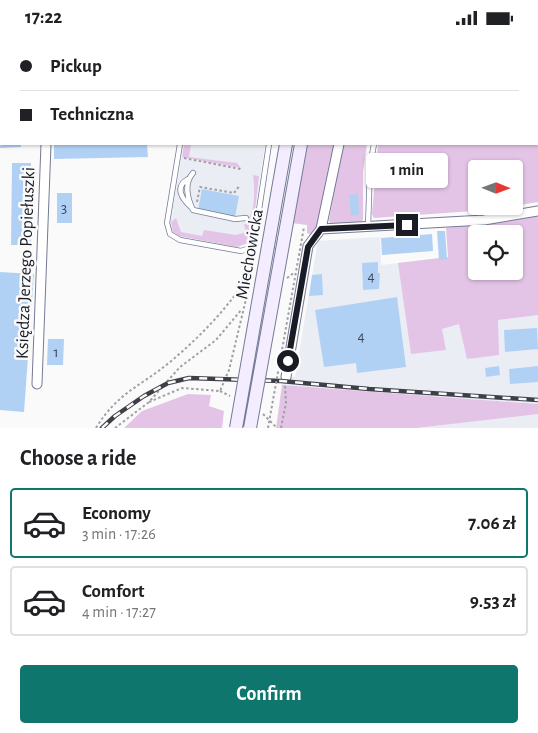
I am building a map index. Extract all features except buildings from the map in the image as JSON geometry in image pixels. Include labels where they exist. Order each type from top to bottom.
[{"type":"main road","name":"Miechowicka","points":[[236,428],[286,145]]},
{"type":"main road","name":"Miechowicka","points":[[250,428],[301,145]]},
{"type":"street","name":"Księdza Jerzego Popiełuszki","points":[[37,384],[46,145]]},
{"type":"street","points":[[285,381],[308,247],[321,229],[339,145]]},
{"type":"street","points":[[321,229],[368,228],[484,220],[538,211]]},
{"type":"lane","points":[[180,145],[169,209],[168,229],[175,238],[237,250],[246,250],[252,245],[269,145]]},
{"type":"lane","points":[[368,228],[370,175],[374,145]]},
{"type":"lane","points":[[193,173],[188,179],[183,181],[180,189],[183,199],[193,209],[235,219],[246,218]]},
{"type":"path","points":[[182,158],[240,169],[240,175]]},
{"type":"path","points":[[193,209],[200,187],[234,193],[240,185]]},
{"type":"path","points":[[268,428],[304,227]]},
{"type":"path","points":[[149,402],[182,388],[220,391],[229,370],[243,308],[251,271],[252,245]]},
{"type":"path","points":[[96,428],[106,411],[123,395],[170,361],[225,310],[251,271]]},
{"type":"path","points":[[116,428],[149,402],[180,367],[216,340],[243,308]]},
{"type":"path","points":[[281,428],[286,403],[285,381]]},
{"type":"shaded area","points":[[184,145],[265,145],[252,235],[248,243],[237,247],[179,236],[173,232],[170,225]]},
{"type":"shaded area","points":[[184,145],[191,145],[189,157],[237,163],[241,168],[182,157]]},
{"type":"shaded area","points":[[307,145],[336,145],[319,226],[311,235],[307,233],[307,225],[291,223]]},
{"type":"shaded area","points":[[342,145],[367,145],[363,172],[363,220],[358,223],[332,225],[329,221]]},
{"type":"shaded area","points":[[378,145],[538,145],[538,202],[523,204],[523,160],[468,160],[468,211],[374,218],[372,214]]},
{"type":"shaded area","points":[[253,175],[259,176],[252,235],[248,243],[237,247],[179,236],[173,232],[171,222],[176,218],[181,232],[202,236],[204,230],[236,235],[246,232],[244,225],[251,214],[254,201]]},
{"type":"shaded area","points":[[538,216],[538,315],[498,320],[499,355],[467,359],[459,324],[442,329],[446,350],[411,354],[398,263],[448,257],[446,228],[468,225],[468,280],[523,280],[523,225],[469,225]]},
{"type":"shaded area","points":[[380,237],[381,265],[468,255],[468,280],[523,280],[523,262],[538,248],[538,404],[282,385],[283,376],[295,377],[318,241]]},
{"type":"shaded area","points":[[282,385],[538,404],[538,414],[417,428],[276,428]]},
{"type":"shaded area","points":[[188,394],[211,395],[209,406],[224,411],[222,428],[124,428],[142,411]]},
{"type":"shaded area","points":[[538,414],[538,428],[417,428]]},
{"type":"railway","points":[[102,428],[115,416],[144,396],[168,383],[189,378],[281,381],[538,400]]},
{"type":"route","points":[[288,361],[308,247],[321,229],[407,225]]}]
